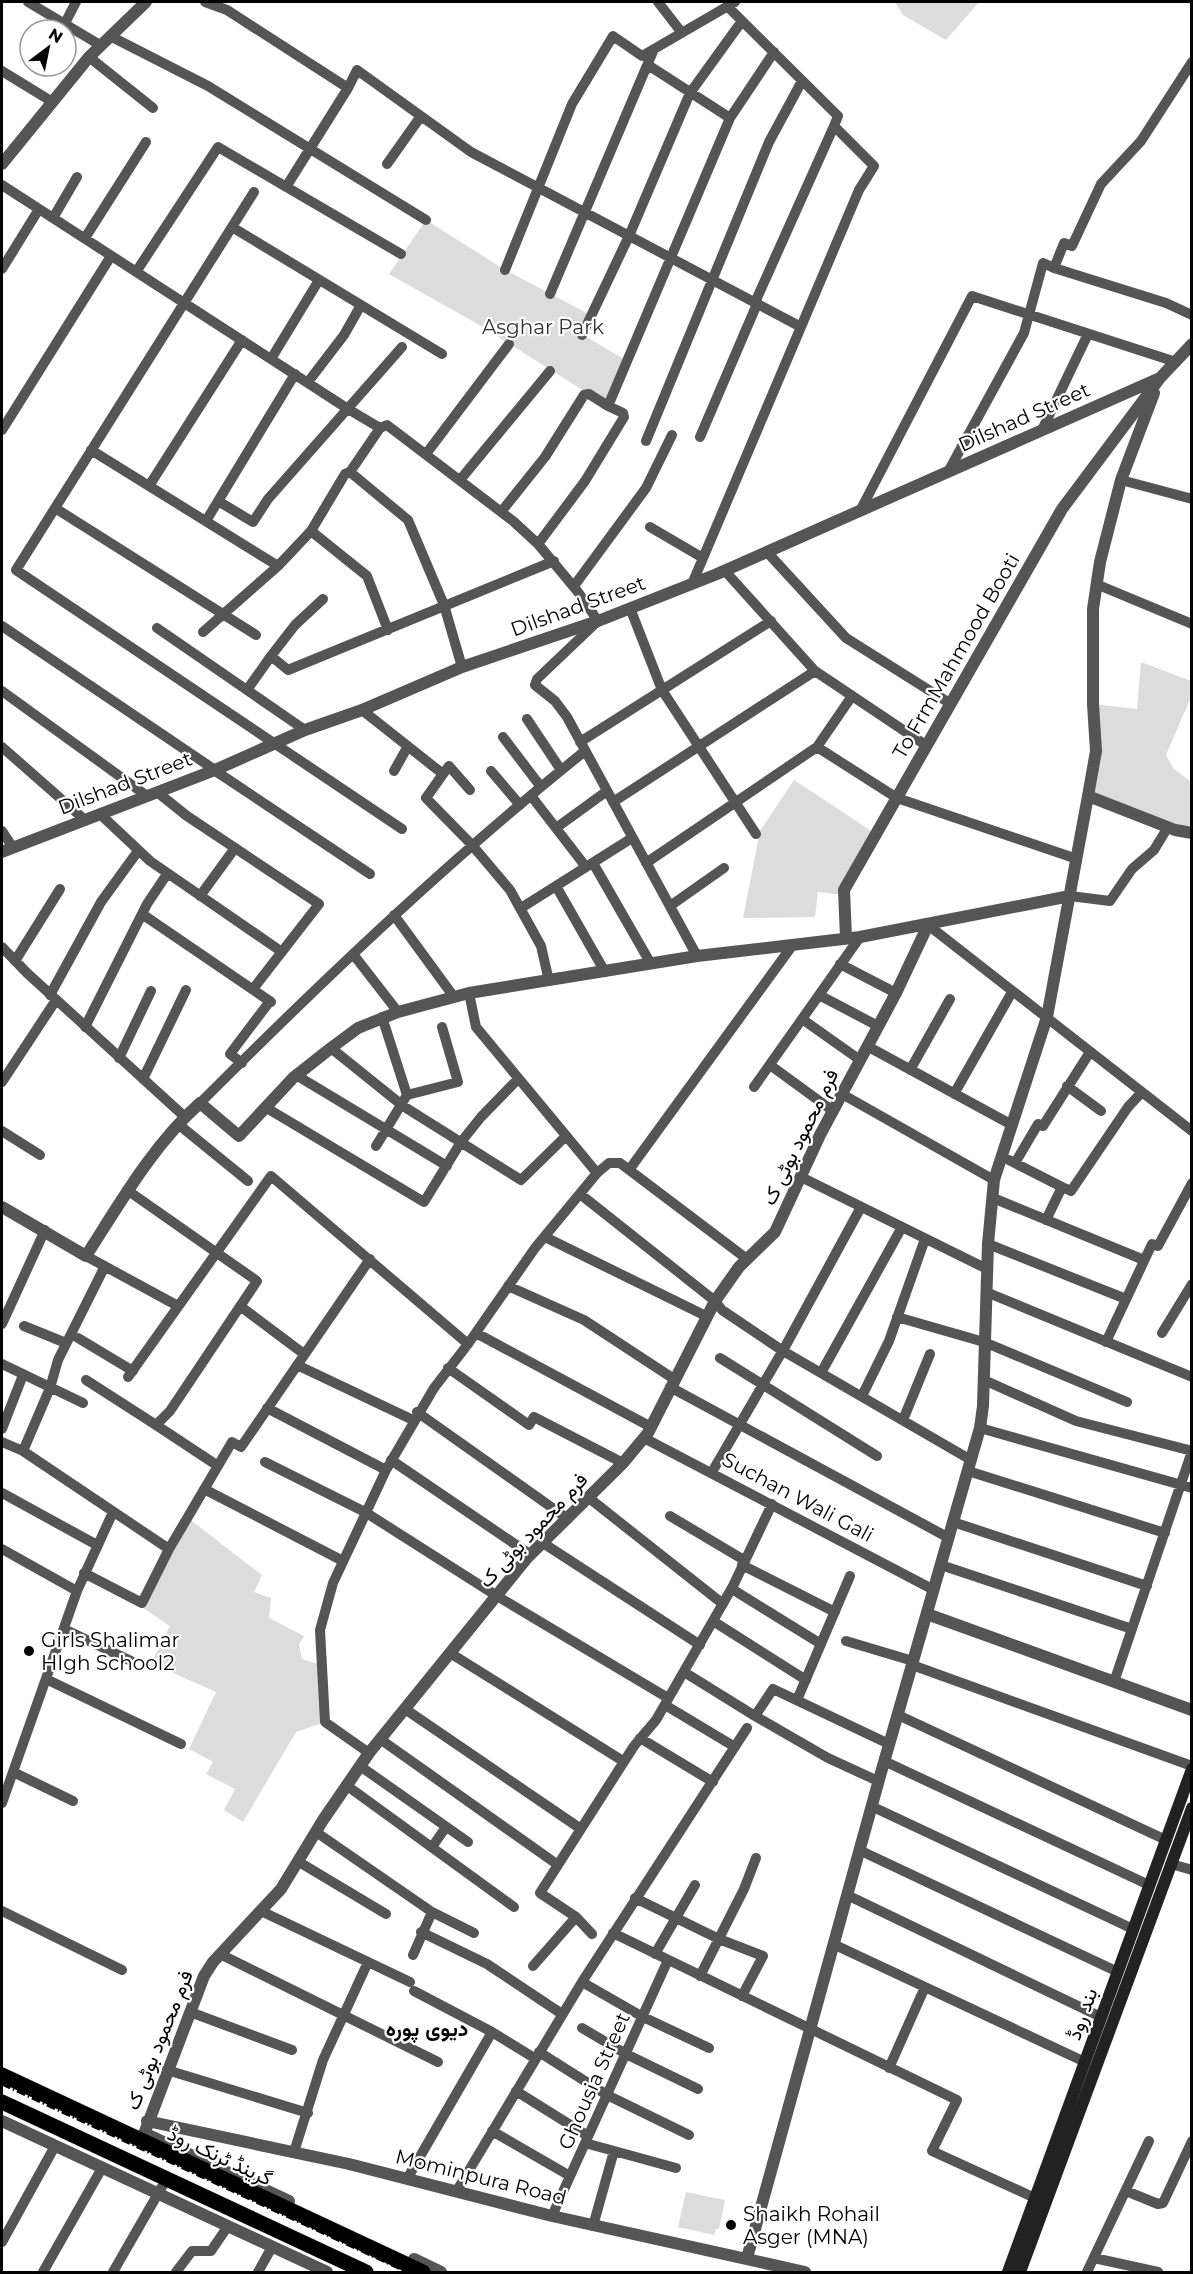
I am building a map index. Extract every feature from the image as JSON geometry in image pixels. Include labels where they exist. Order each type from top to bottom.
[{"type":"main road","name":"بند روڈ","points":[[1008,2272],[1191,1768]]},
{"type":"main road","name":"بند روڈ","points":[[1020,2272],[1191,1808]]},
{"type":"main road","name":"گرینڈ ٹرنک روڈ","points":[[2,2075],[144,2132],[423,2272]]},
{"type":"main road","points":[[2,2102],[366,2272]]},
{"type":"street","points":[[28,2],[53,18]]},
{"type":"street","points":[[68,18],[76,2]]},
{"type":"street","points":[[2,164],[89,57],[146,2]]},
{"type":"street","points":[[205,2],[227,10],[348,88]]},
{"type":"street","points":[[658,2],[682,33]]},
{"type":"street","points":[[505,270],[572,104],[613,36],[642,56],[731,4],[742,21],[838,116],[757,298],[757,304],[700,437]]},
{"type":"street","points":[[582,335],[629,236],[690,93],[742,21]]},
{"type":"street","points":[[78,33],[100,45]]},
{"type":"street","points":[[110,36],[208,86],[426,220]]},
{"type":"street","points":[[550,294],[655,49]]},
{"type":"street","points":[[608,406],[729,118],[774,52]]},
{"type":"street","points":[[89,57],[153,108]]},
{"type":"street","points":[[1054,268],[1064,243],[1072,246],[1101,184],[1141,141],[1191,62]]},
{"type":"street","points":[[648,65],[729,118]]},
{"type":"street","points":[[286,187],[357,70],[471,152],[801,327]]},
{"type":"street","points":[[2,71],[51,101]]},
{"type":"street","points":[[646,441],[769,142],[802,81]]},
{"type":"street","points":[[387,164],[420,116]]},
{"type":"street","points":[[692,584],[859,189],[874,166],[834,126]]},
{"type":"street","points":[[85,238],[146,142]]},
{"type":"street","points":[[136,272],[218,147],[401,254]]},
{"type":"street","points":[[53,218],[77,177]]},
{"type":"street","points":[[2,185],[380,428]]},
{"type":"street","points":[[254,192],[17,567],[18,573],[402,829]]},
{"type":"street","points":[[2,269],[39,209]]},
{"type":"street","points":[[232,227],[442,354]]},
{"type":"street","points":[[2,430],[111,256]]},
{"type":"street","points":[[948,472],[1024,333],[1043,263],[1166,303],[1191,315]]},
{"type":"street","points":[[271,359],[319,280]]},
{"type":"street","points":[[860,511],[972,296],[1176,362]]},
{"type":"street","points":[[308,382],[345,334],[362,305]]},
{"type":"street","points":[[1042,430],[1088,334]]},
{"type":"street","points":[[149,486],[242,340]]},
{"type":"street","points":[[426,454],[509,344]]},
{"type":"street","name":"To FrmMahmood Booti","points":[[846,938],[844,890],[1062,509],[1160,378],[1191,344]]},
{"type":"street","points":[[218,501],[253,522],[268,499],[402,347]]},
{"type":"street","points":[[460,480],[550,371]]},
{"type":"street","points":[[206,521],[295,374]]},
{"type":"street","points":[[747,2258],[878,1781],[980,1428],[984,1380],[988,1244],[994,1179],[1047,1017],[1096,751],[1092,657],[1096,584],[1121,480],[1160,378]]},
{"type":"street","name":"Dilshad Street","points":[[7,850],[214,770],[305,730],[362,710],[462,668],[598,621],[725,571],[1160,378]]},
{"type":"street","points":[[501,512],[545,457],[584,395],[589,394],[623,413],[624,417],[585,482],[538,544]]},
{"type":"street","points":[[203,632],[278,566],[311,531],[345,474],[350,472],[380,428],[387,424],[501,512],[538,544],[574,586],[598,621],[535,682],[567,717],[698,956]]},
{"type":"street","points":[[574,586],[646,488],[672,435]]},
{"type":"street","points":[[91,450],[278,566]]},
{"type":"street","points":[[350,472],[408,520],[444,605],[462,668]]},
{"type":"street","points":[[1121,480],[1191,500]]},
{"type":"street","points":[[55,508],[256,635]]},
{"type":"street","points":[[650,527],[703,558]]},
{"type":"street","points":[[311,531],[367,576],[388,630]]},
{"type":"street","points":[[767,552],[846,638],[951,704]]},
{"type":"street","points":[[271,656],[288,670],[554,561]]},
{"type":"street","points":[[725,571],[815,671],[927,746]]},
{"type":"street","points":[[1096,584],[1191,624]]},
{"type":"street","points":[[247,690],[295,624],[323,599]]},
{"type":"street","points":[[630,608],[662,690],[756,834]]},
{"type":"street","points":[[86,1256],[127,1190],[181,1120],[394,915],[472,845],[541,788],[583,746],[662,690],[771,621]]},
{"type":"street","points":[[2,626],[370,874]]},
{"type":"street","points":[[157,628],[305,730]]},
{"type":"street","points":[[613,802],[815,671]]},
{"type":"street","points":[[2,690],[152,794],[320,904],[253,989]]},
{"type":"street","points":[[646,863],[818,747],[852,696]]},
{"type":"street","points":[[362,710],[443,774]]},
{"type":"street","points":[[527,719],[561,770]]},
{"type":"street","points":[[503,737],[541,788]]},
{"type":"street","points":[[394,771],[408,746]]},
{"type":"street","points":[[2,747],[85,820]]},
{"type":"street","points":[[818,747],[897,798],[1077,859]]},
{"type":"street","points":[[470,790],[449,766],[426,798],[472,845],[510,890],[541,945],[549,981]]},
{"type":"street","points":[[491,771],[520,805]]},
{"type":"street","points":[[556,828],[607,791]]},
{"type":"street","points":[[532,796],[556,828],[589,865],[651,964]]},
{"type":"street","points":[[1088,796],[1168,828],[1191,833]]},
{"type":"street","points":[[100,814],[167,874],[282,952]]},
{"type":"street","points":[[200,1103],[239,1136],[296,1076],[358,1028],[382,1017],[469,993],[698,956],[860,937],[1070,896],[1110,901],[1132,869],[1154,850],[1168,828]]},
{"type":"street","points":[[2,831],[7,850]]},
{"type":"street","points":[[521,908],[632,838]]},
{"type":"street","points":[[200,896],[235,848]]},
{"type":"street","points":[[2,1082],[53,997],[101,902],[138,850]]},
{"type":"street","points":[[670,906],[724,868]]},
{"type":"street","points":[[85,1027],[142,914],[167,874]]},
{"type":"street","points":[[556,886],[605,972]]},
{"type":"street","points":[[15,961],[60,889]]},
{"type":"street","points":[[142,914],[271,1002],[230,1054],[242,1063]]},
{"type":"street","points":[[394,915],[454,997]]},
{"type":"street","points":[[928,925],[1191,1131]]},
{"type":"street","name":"فرم محمود بوٹی ک","points":[[144,2132],[204,1976],[220,1954],[281,1889],[346,1785],[450,1653],[531,1555],[623,1463],[648,1432],[715,1301],[747,1258],[775,1232],[833,1111],[896,993],[928,925]]},
{"type":"street","points":[[754,1087],[860,937]]},
{"type":"street","points":[[2,946],[53,997],[143,1079],[181,1120],[248,1181]]},
{"type":"street","points":[[629,1170],[792,946]]},
{"type":"street","points":[[354,954],[398,1012]]},
{"type":"street","points":[[840,964],[896,993]]},
{"type":"street","points":[[143,1079],[186,990]]},
{"type":"street","points":[[119,1058],[151,991]]},
{"type":"street","points":[[954,1094],[1012,992]]},
{"type":"street","points":[[469,993],[476,1027],[597,1173]]},
{"type":"street","points":[[819,995],[878,1026]]},
{"type":"street","points":[[910,1070],[950,999]]},
{"type":"street","points":[[382,1017],[405,1100]]},
{"type":"street","points":[[802,1019],[860,1060]]},
{"type":"street","points":[[376,1146],[405,1100],[458,1082],[442,1027]]},
{"type":"street","points":[[867,1046],[1012,1125]]},
{"type":"street","points":[[331,1047],[461,1142],[521,1180],[565,1137]]},
{"type":"street","points":[[1015,1162],[1038,1124],[1043,1126],[1090,1052]]},
{"type":"street","points":[[770,1065],[833,1111]]},
{"type":"street","points":[[296,1076],[447,1166]]},
{"type":"street","points":[[265,1107],[424,1202],[461,1142],[481,1117],[518,1079]]},
{"type":"street","points":[[1067,1086],[1101,1110]]},
{"type":"street","points":[[1000,1156],[1071,1191],[1128,1107],[1142,1092]]},
{"type":"street","points":[[842,1094],[994,1179]]},
{"type":"street","points":[[2,1131],[40,1155]]},
{"type":"street","points":[[369,1753],[325,1722],[320,1630],[343,1561],[388,1465],[415,1416],[544,1236],[597,1173],[609,1163],[620,1163],[747,1258]]},
{"type":"street","points":[[78,1338],[130,1374],[271,1176],[370,1258],[468,1344]]},
{"type":"street","points":[[801,1177],[987,1269]]},
{"type":"street","points":[[1107,1342],[1152,1244],[1158,1246],[1191,1183]]},
{"type":"street","points":[[1046,1220],[1062,1187]]},
{"type":"street","points":[[127,1190],[257,1281],[170,1411],[156,1425]]},
{"type":"street","points":[[580,1194],[715,1301],[722,1310],[783,1350],[903,1420],[970,1465],[1165,1533]]},
{"type":"street","points":[[993,1198],[1144,1260]]},
{"type":"street","points":[[2,1207],[178,1306]]},
{"type":"street","points":[[712,1472],[783,1350],[861,1207]]},
{"type":"street","points":[[821,1372],[903,1227]]},
{"type":"street","points":[[2,1324],[45,1230]]},
{"type":"street","points":[[544,1236],[706,1316]]},
{"type":"street","points":[[862,1396],[897,1317],[925,1239]]},
{"type":"street","points":[[988,1244],[1126,1299]]},
{"type":"street","points":[[84,1573],[142,1603],[169,1549],[232,1442],[241,1447],[370,1258]]},
{"type":"street","points":[[23,1451],[50,1388],[57,1360],[105,1266]]},
{"type":"street","points":[[1162,1333],[1191,1284]]},
{"type":"street","points":[[508,1286],[584,1320],[672,1383],[740,1425],[949,1538]]},
{"type":"street","points":[[986,1292],[1191,1377]]},
{"type":"street","points":[[240,1306],[304,1354]]},
{"type":"street","points":[[897,1317],[984,1342],[1127,1402]]},
{"type":"street","points":[[24,1326],[66,1343]]},
{"type":"street","name":"Suchan Wali Gali","points":[[476,1333],[648,1432],[712,1472],[934,1590]]},
{"type":"street","points":[[903,1420],[930,1354]]},
{"type":"street","points":[[720,1358],[877,1456]]},
{"type":"street","points":[[2,1365],[83,1403]]},
{"type":"street","points":[[297,1365],[415,1416],[568,1518]]},
{"type":"street","points":[[448,1368],[529,1425],[534,1417],[623,1463]]},
{"type":"street","points":[[2,1429],[22,1375]]},
{"type":"street","points":[[86,1380],[218,1466]]},
{"type":"street","points":[[984,1380],[1076,1421],[1191,1451],[1187,1487],[1165,1533],[1114,1682]]},
{"type":"street","points":[[267,1408],[388,1465],[531,1555]]},
{"type":"street","points":[[980,1428],[1187,1487]]},
{"type":"street","points":[[2,1442],[23,1451],[169,1549]]},
{"type":"street","points":[[265,1462],[365,1512],[735,1747]]},
{"type":"street","points":[[204,1489],[343,1561]]},
{"type":"street","points":[[2,1493],[97,1545]]},
{"type":"street","points":[[589,1498],[723,1604]]},
{"type":"street","points":[[592,1934],[576,1917],[540,1893],[623,1761],[666,1702],[684,1672],[732,1589],[772,1504]]},
{"type":"street","points":[[2,1803],[76,1591],[113,1512]]},
{"type":"street","points":[[670,1516],[743,1563],[835,1612]]},
{"type":"street","points":[[953,1522],[1147,1586]]},
{"type":"street","points":[[543,1543],[700,1645]]},
{"type":"street","points":[[2,1549],[76,1591]]},
{"type":"street","points":[[941,1565],[1132,1629]]},
{"type":"street","points":[[797,1700],[850,1576]]},
{"type":"street","points":[[732,1589],[821,1644]]},
{"type":"street","points":[[927,1614],[1191,1710]]},
{"type":"street","points":[[713,1621],[806,1680]]},
{"type":"street","points":[[63,1629],[131,1662]]},
{"type":"street","points":[[846,1641],[913,1663],[1191,1768]]},
{"type":"street","points":[[450,1653],[623,1761]]},
{"type":"street","points":[[684,1672],[828,1758],[878,1781]]},
{"type":"street","points":[[46,1680],[181,1744]]},
{"type":"street","points":[[755,1716],[773,1689],[889,1744]]},
{"type":"street","points":[[405,1709],[581,1829]]},
{"type":"street","points":[[898,1714],[1166,1840]]},
{"type":"street","points":[[456,2192],[582,1982],[747,1728]]},
{"type":"street","points":[[640,1738],[713,1782]]},
{"type":"street","points":[[380,1739],[558,1865]]},
{"type":"street","points":[[884,1761],[1149,1885]]},
{"type":"street","points":[[360,1766],[468,1842]]},
{"type":"street","points":[[13,1772],[73,1801]]},
{"type":"street","points":[[346,1785],[514,1907]]},
{"type":"street","points":[[871,1806],[1133,1929]]},
{"type":"street","points":[[432,1847],[446,1827]]},
{"type":"street","points":[[316,1832],[432,1912],[474,1933]]},
{"type":"street","points":[[859,1850],[1118,1972]]},
{"type":"street","points":[[700,1976],[744,1889],[756,1858]]},
{"type":"street","points":[[299,1862],[386,1914]]},
{"type":"street","points":[[1171,1864],[1191,1870]]},
{"type":"street","points":[[655,1954],[695,1885]]},
{"type":"street","points":[[847,1895],[1101,2017]]},
{"type":"street","points":[[635,1898],[719,1939],[763,1956],[742,1996]]},
{"type":"street","points":[[2,1911],[122,1970]]},
{"type":"street","points":[[261,1911],[368,1962],[607,2095],[689,2135]]},
{"type":"street","points":[[413,1955],[421,1932],[432,1912]]},
{"type":"street","points":[[533,1966],[576,1917]]},
{"type":"street","points":[[421,1932],[487,1964],[562,2014]]},
{"type":"street","points":[[613,1933],[957,2100],[932,2151],[1035,2198]]},
{"type":"street","points":[[833,1944],[1085,2062]]},
{"type":"street","points":[[220,1954],[438,2062]]},
{"type":"street","name":"Ghousia Street","points":[[552,2216],[668,1960]]},
{"type":"street","points":[[294,2152],[323,2060],[368,1962]]},
{"type":"street","points":[[582,1982],[643,2017],[709,2048]]},
{"type":"street","points":[[889,2068],[925,1987]]},
{"type":"street","points":[[190,2012],[292,2050]]},
{"type":"street","points":[[582,2028],[626,2054],[698,2089]]},
{"type":"street","points":[[407,2179],[492,2032]]},
{"type":"street","points":[[167,2070],[308,2113]]},
{"type":"street","points":[[516,2091],[587,2140],[614,2151],[676,2168]]},
{"type":"street","points":[[2,2121],[327,2272]]},
{"type":"street","points":[[492,2131],[570,2176]]},
{"type":"street","points":[[144,2132],[441,2272]]},
{"type":"street","name":"Mominpura Road","points":[[144,2132],[294,2152],[593,2226],[805,2272]]},
{"type":"street","points":[[1087,2272],[1149,2141]]},
{"type":"street","points":[[1126,2191],[1158,2204],[1163,2202],[1191,2141]]},
{"type":"street","points":[[2,2242],[55,2146]]},
{"type":"street","points":[[593,2226],[614,2151]]},
{"type":"street","points":[[43,2272],[102,2168]]},
{"type":"street","points":[[113,2272],[159,2195],[166,2178]]},
{"type":"street","points":[[176,2272],[192,2251],[207,2251],[214,2248],[228,2226]]},
{"type":"street","points":[[258,2272],[272,2247]]},
{"type":"street","points":[[1094,2258],[1158,2272]]},
{"type":"green space","points":[[895,2],[979,2],[946,40],[903,15]]},
{"type":"green space","name":"Asghar Park","points":[[426,220],[505,270],[587,313],[578,332],[627,361],[608,406],[481,326],[389,274]]},
{"type":"green space","points":[[1141,662],[1191,681],[1191,697],[1166,755],[1174,769],[1191,782],[1191,833],[1088,796],[1093,704],[1137,709]]},
{"type":"green space","points":[[794,780],[876,834],[844,895],[818,892],[815,917],[743,918],[760,831]]},
{"type":"green space","points":[[184,1515],[262,1575],[254,1592],[271,1598],[269,1618],[304,1636],[299,1645],[302,1659],[322,1665],[325,1722],[296,1732],[243,1822],[224,1810],[235,1789],[206,1774],[213,1762],[189,1749],[216,1692],[151,1663],[170,1626],[140,1606]]},
{"type":"green space","points":[[686,2192],[725,2200],[719,2229],[716,2229],[714,2235],[678,2227]]},
{"type":"railway","points":[[2,2084],[407,2272]]},
{"type":"place","name":"Girls Shalimar HIgh School2","points":[[29,1651]]},
{"type":"place","name":"Shaikh Rohail Asger (MNA)","points":[[731,2225]]},
{"type":"district","name":"دیوی پورہ","points":[[427,2028]]}]
